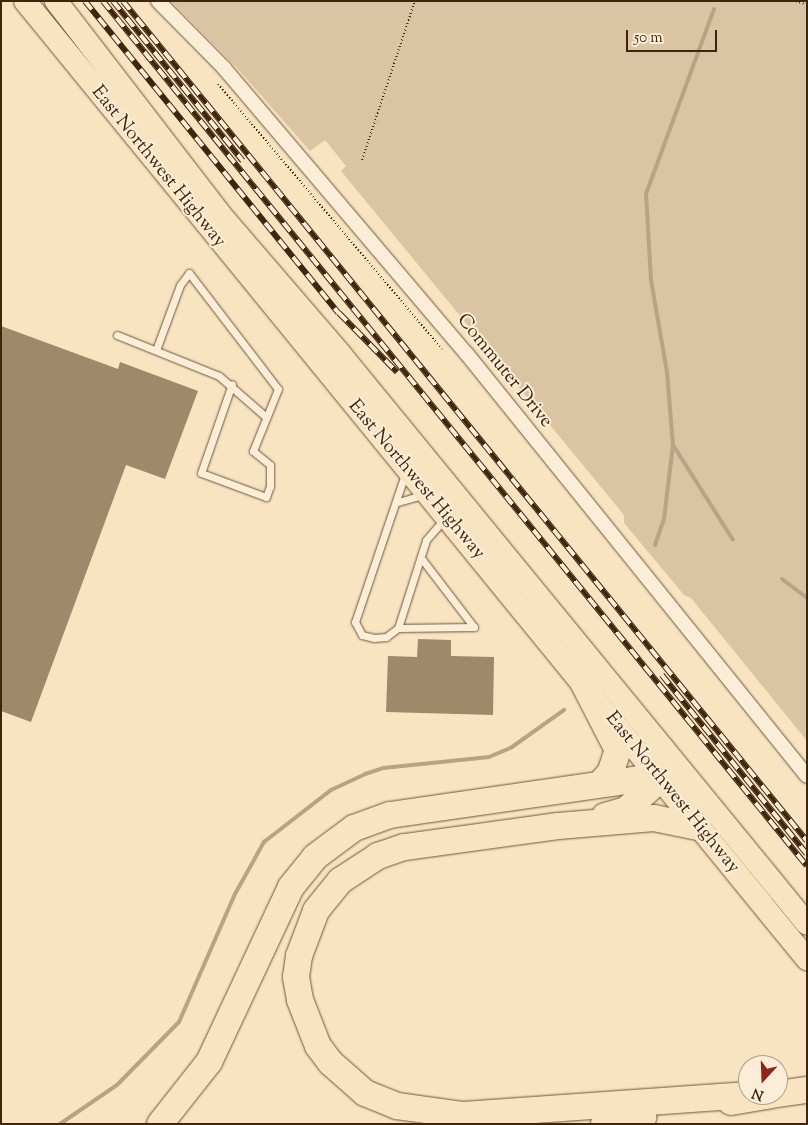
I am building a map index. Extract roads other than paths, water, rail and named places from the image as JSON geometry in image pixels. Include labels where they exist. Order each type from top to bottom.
[{"type":"highway","points":[[582,682],[614,738],[618,750],[612,769],[601,783]]},
{"type":"highway","points":[[558,826],[626,810],[661,778],[661,749]]},
{"type":"highway","points":[[160,1124],[209,1062],[291,887],[303,869],[336,839],[390,815],[601,783],[661,778],[699,796]]},
{"type":"highway","points":[[698,827],[654,818],[558,826],[404,847],[378,856],[340,881],[316,911],[305,934],[296,977],[300,1000],[318,1046],[364,1093],[397,1106],[428,1112],[490,1114],[738,1096]]},
{"type":"highway","points":[[604,1124],[738,1101]]},
{"type":"main road","name":"East Northwest Highway","points":[[26,1],[406,469],[428,495],[456,514],[661,749],[807,924]]},
{"type":"main road","name":"East Northwest Highway","points":[[56,1],[208,199],[456,514],[582,682],[807,959]]},
{"type":"street","name":"Commuter Drive","points":[[158,1],[224,68],[460,347],[807,776]]},
{"type":"lane","points":[[156,350],[180,285],[189,273],[278,390],[253,451],[270,466],[270,486],[266,497],[202,472],[232,384]]},
{"type":"lane","points":[[117,335],[232,384],[266,417]]},
{"type":"lane","points":[[406,469],[398,502],[355,622],[362,635],[374,638],[386,637],[398,628],[426,540],[456,514]]},
{"type":"lane","points":[[398,502],[418,494],[428,495]]},
{"type":"lane","points":[[398,628],[474,627],[421,558]]},
{"type":"waterway","points":[[655,545],[664,519],[673,445],[667,372],[651,280],[646,194],[714,9]]},
{"type":"waterway","points":[[673,445],[733,540]]},
{"type":"waterway","points":[[782,579],[807,598]]},
{"type":"waterway","points":[[60,1124],[117,1085],[179,1022],[235,894],[264,842],[331,790],[365,774],[383,768],[489,757],[512,747],[564,710]]},
{"type":"railway","points":[[85,1],[339,313],[397,372]]},
{"type":"railway","points":[[103,1],[807,866]]},
{"type":"railway","points":[[113,1],[243,161]]},
{"type":"railway","points":[[123,1],[807,841]]},
{"type":"railway","points":[[662,675],[807,854]]}]
